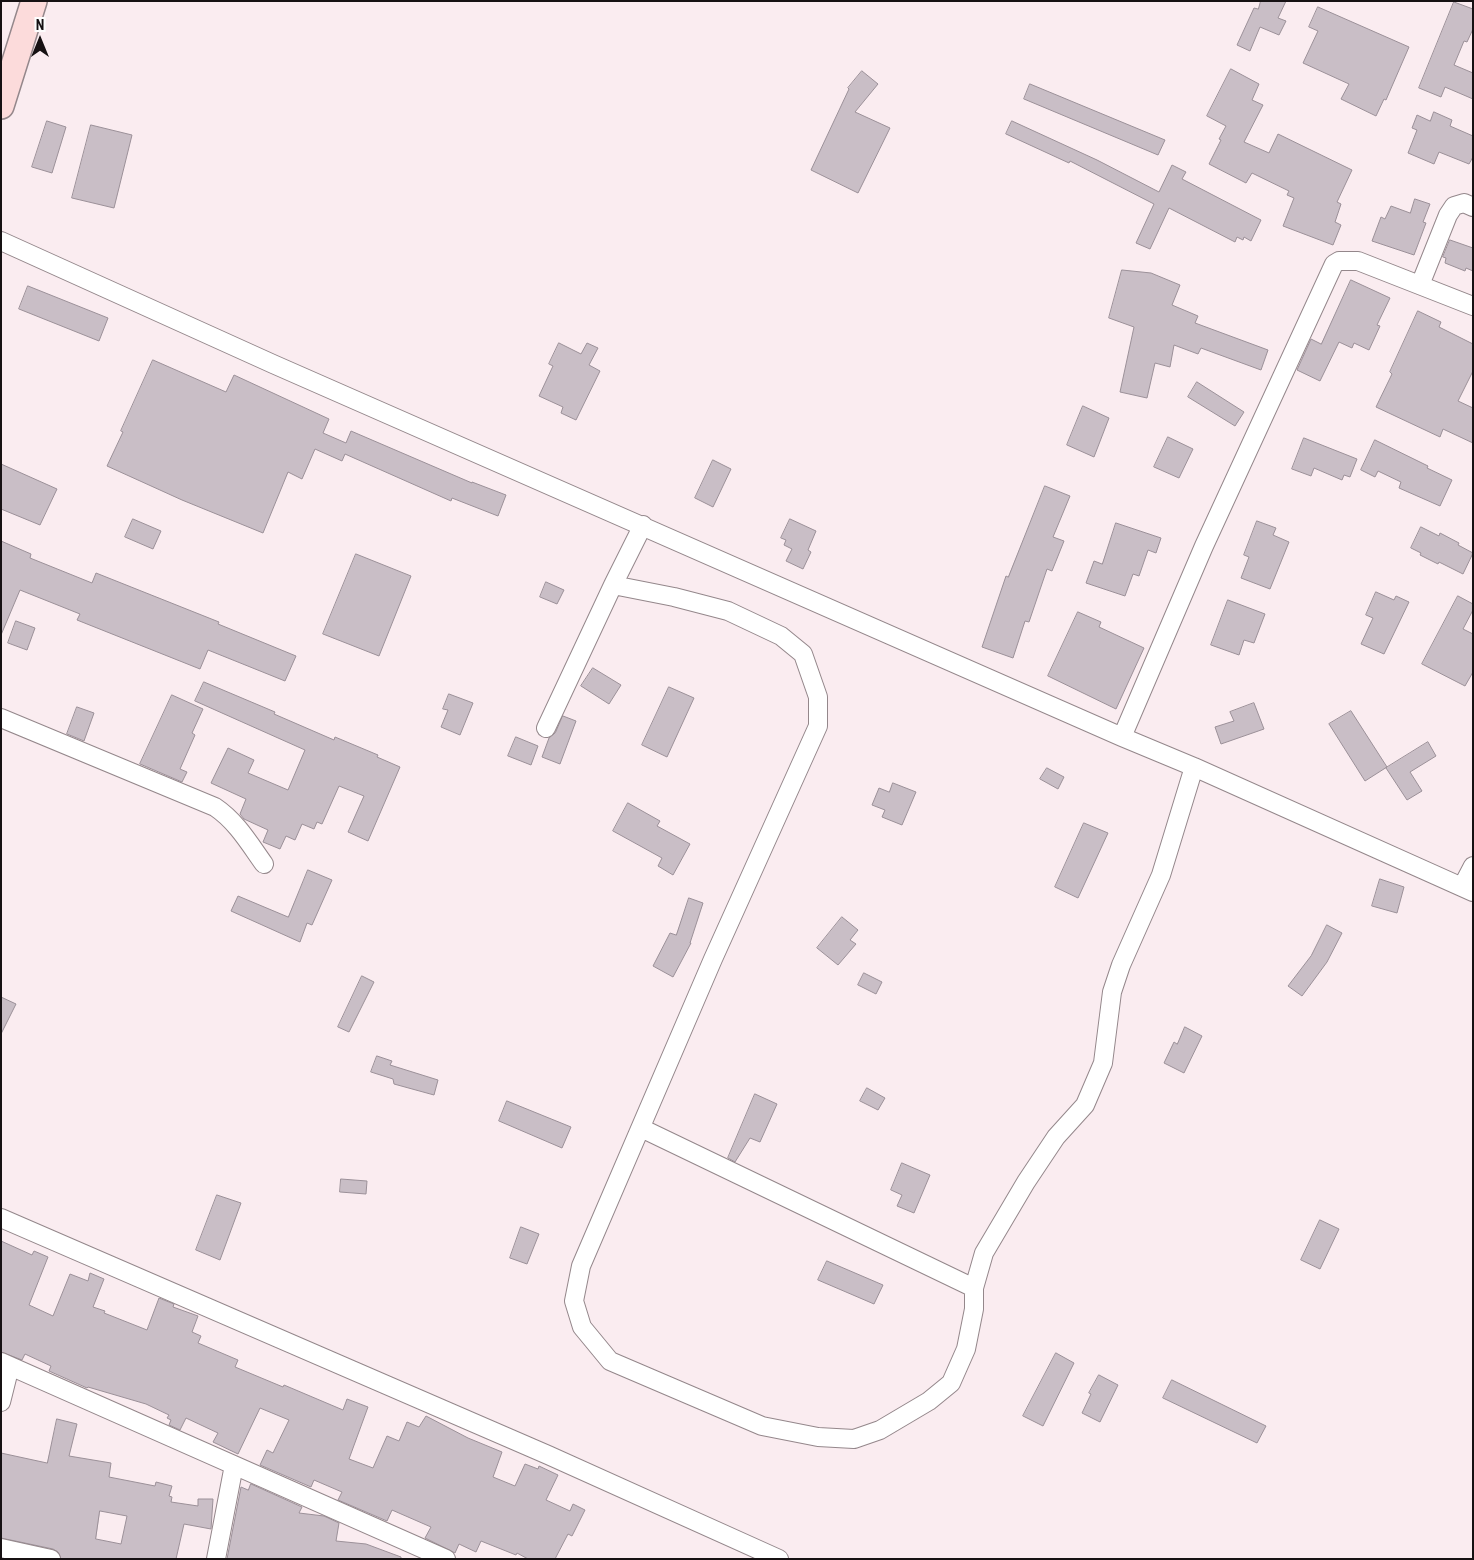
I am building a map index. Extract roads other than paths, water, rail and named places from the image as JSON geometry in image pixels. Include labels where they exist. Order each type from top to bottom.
[{"type":"main road","points":[[1,58],[19,1]]},
{"type":"main road","points":[[1,106],[34,1]]},
{"type":"street","points":[[1420,285],[1454,206],[1464,203],[1473,207]]},
{"type":"street","points":[[1,242],[282,368],[1194,767],[1468,890],[1473,866]]},
{"type":"street","points":[[1122,737],[1208,537],[1334,264],[1339,261],[1358,261],[1473,306]]},
{"type":"street","points":[[546,728],[643,525]]},
{"type":"street","points":[[613,585],[674,597],[728,611],[781,636],[803,654],[818,697],[818,726],[713,959],[581,1266],[574,1301],[582,1327],[610,1361],[762,1426],[818,1437],[854,1439],[880,1430],[929,1401],[951,1383],[966,1349],[974,1309],[974,1288],[984,1253],[1000,1224],[1056,1137],[1085,1105],[1103,1063],[1112,992],[1120,965],[1161,875],[1194,767]]},
{"type":"street","points":[[1,718],[214,806],[225,813],[236,825],[264,864]]},
{"type":"street","points":[[641,1128],[974,1288]]},
{"type":"street","points":[[1,1218],[548,1455],[779,1559]]},
{"type":"street","points":[[1,1402],[6,1364],[443,1558]]},
{"type":"street","points":[[216,1559],[234,1465]]},
{"type":"street","points":[[1,1548],[51,1559]]}]
